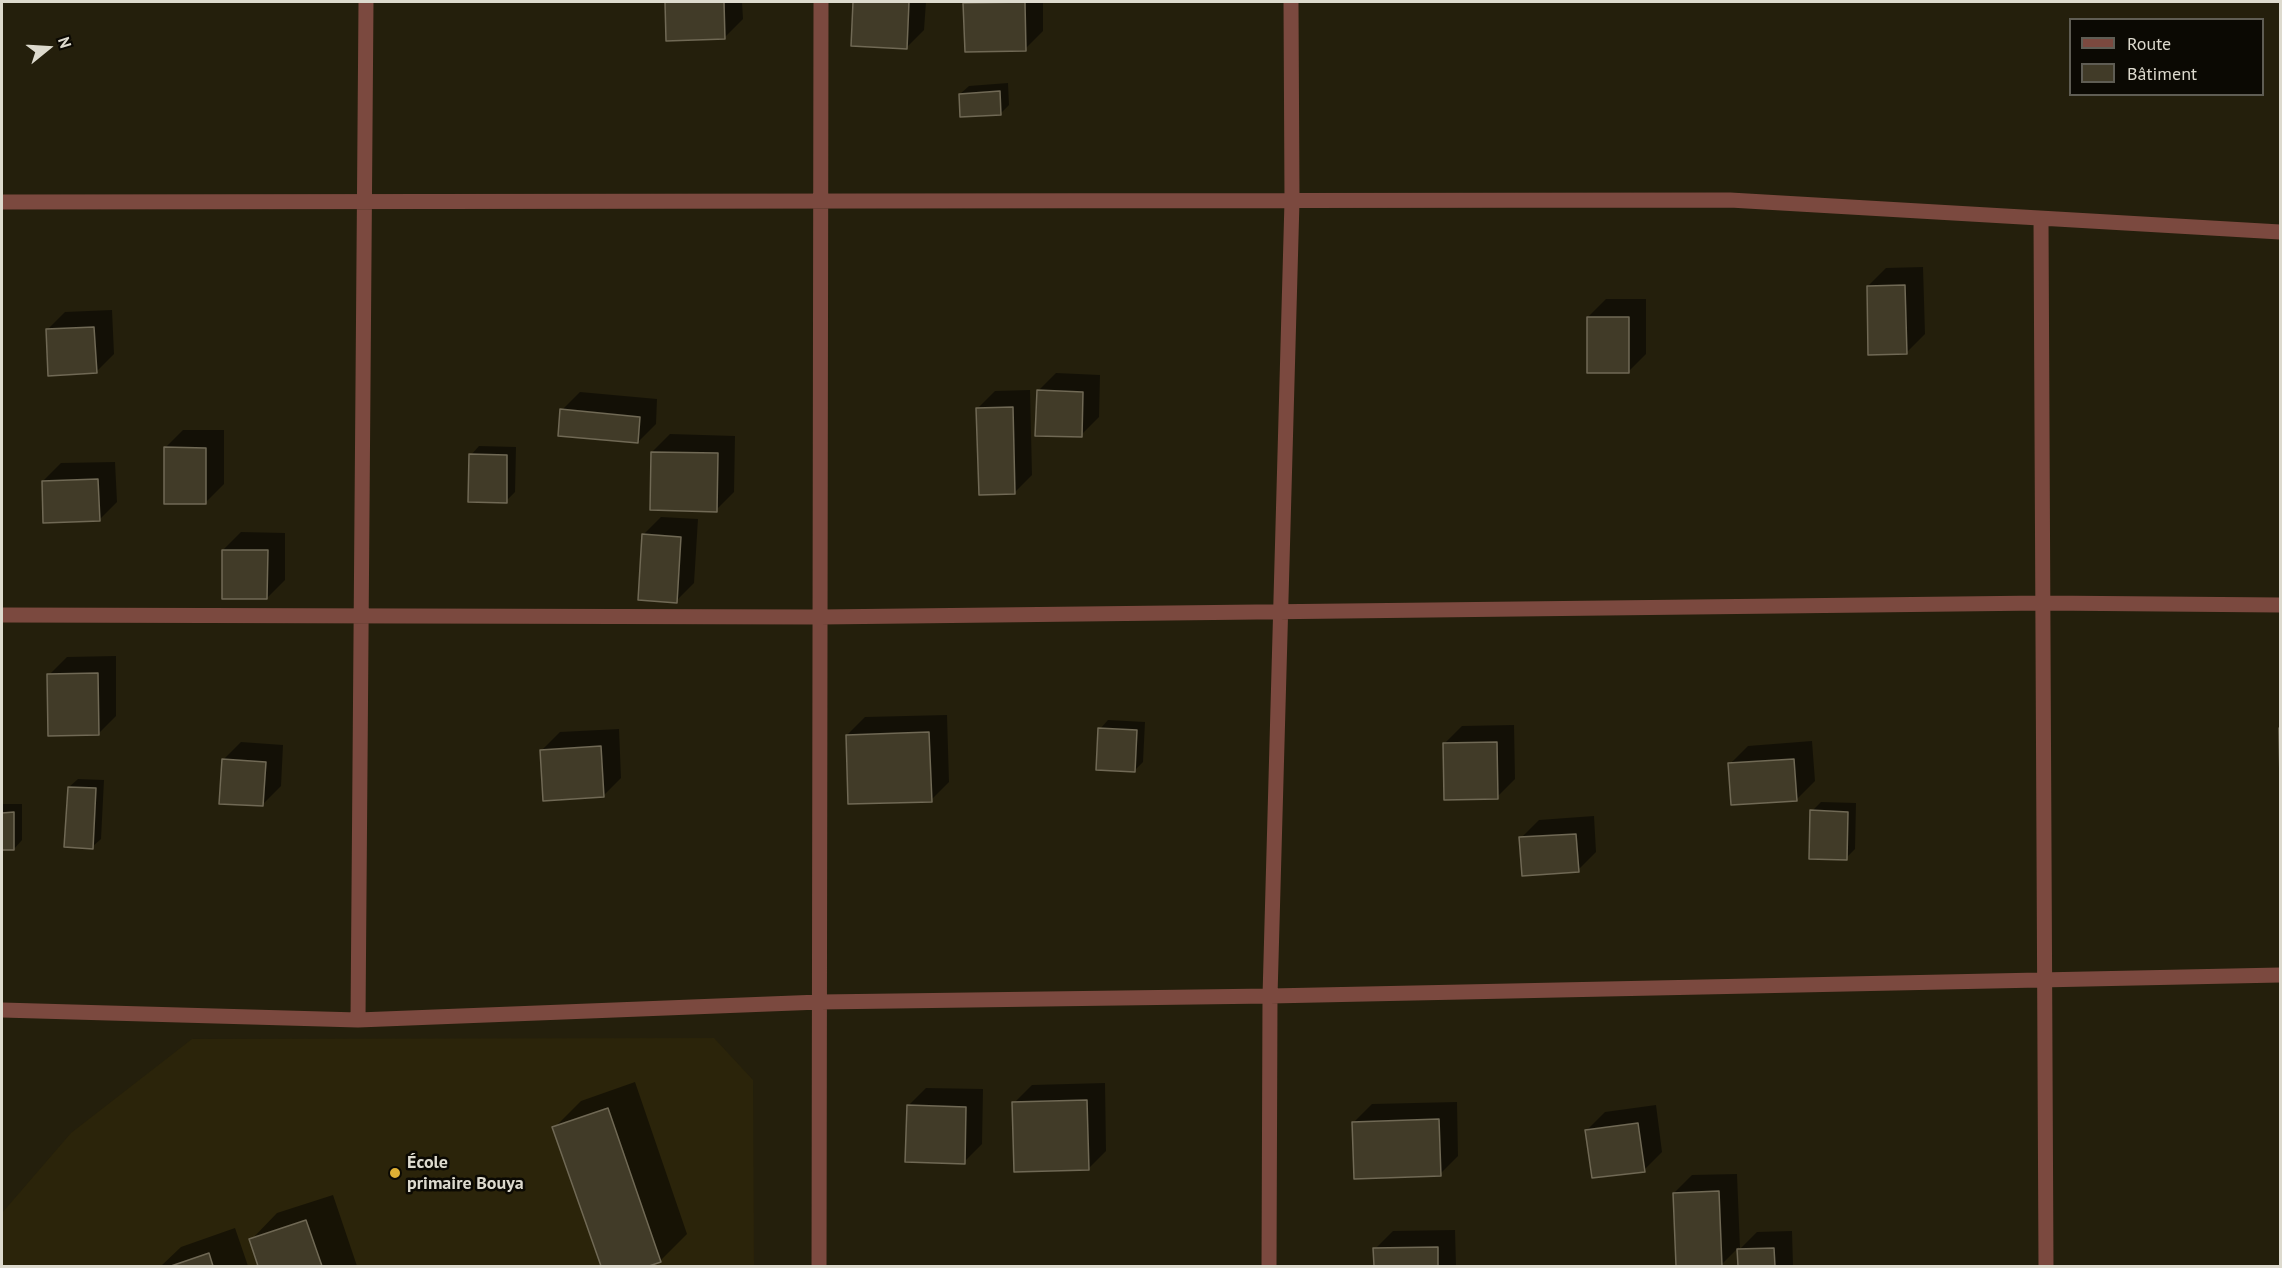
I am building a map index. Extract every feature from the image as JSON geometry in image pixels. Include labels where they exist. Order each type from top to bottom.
[{"type":"street","points":[[358,1020],[367,201],[366,2]]},
{"type":"street","points":[[819,1266],[821,2]]},
{"type":"street","points":[[1269,1266],[1270,996],[1292,201],[1291,2]]},
{"type":"street","points":[[2,202],[1730,200],[2280,232]]},
{"type":"street","points":[[2041,219],[2046,1266]]},
{"type":"street","points":[[2,615],[820,617],[2043,603],[2280,604]]},
{"type":"street","points":[[2,1011],[358,1020],[820,1002],[1270,996],[2280,975]]},
{"type":"shaded area","name":"École primaire Bouya","points":[[714,1038],[753,1080],[754,1266],[2,1266],[2,1213],[71,1133],[192,1039]]},
{"type":"building","points":[[665,2],[724,2],[725,39],[666,41]]},
{"type":"building","points":[[853,2],[909,2],[907,49],[851,46]]},
{"type":"building","points":[[1025,2],[1026,51],[965,52],[963,3]]},
{"type":"building","points":[[1000,91],[1001,115],[960,117],[959,94]]},
{"type":"building","points":[[1905,285],[1907,354],[1868,355],[1867,286]]},
{"type":"building","points":[[1587,317],[1629,317],[1629,373],[1587,373]]},
{"type":"building","points":[[94,327],[97,373],[48,376],[46,329]]},
{"type":"building","points":[[1037,390],[1083,392],[1082,437],[1035,436]]},
{"type":"building","points":[[1013,407],[1015,494],[979,495],[976,408]]},
{"type":"building","points":[[560,409],[640,417],[638,443],[558,436]]},
{"type":"building","points":[[164,447],[206,448],[206,504],[164,504]]},
{"type":"building","points":[[651,452],[718,453],[717,512],[650,510]]},
{"type":"building","points":[[469,454],[507,455],[507,503],[468,502]]},
{"type":"building","points":[[98,479],[100,521],[43,523],[42,481]]},
{"type":"building","points":[[642,534],[681,537],[677,603],[638,600]]},
{"type":"building","points":[[222,550],[268,550],[267,599],[222,599]]},
{"type":"building","points":[[98,673],[99,735],[48,736],[47,674]]},
{"type":"building","points":[[1098,728],[1137,730],[1135,772],[1096,770]]},
{"type":"building","points":[[2279,728],[2280,728],[2280,782]]},
{"type":"building","points":[[929,732],[932,802],[848,804],[846,735]]},
{"type":"building","points":[[1497,742],[1498,799],[1444,800],[1443,743]]},
{"type":"building","points":[[601,746],[604,797],[543,801],[540,750]]},
{"type":"building","points":[[222,759],[266,762],[263,806],[219,804]]},
{"type":"building","points":[[1794,759],[1797,801],[1731,805],[1728,763]]},
{"type":"building","points":[[68,787],[96,788],[93,849],[64,847]]},
{"type":"building","points":[[1810,810],[1848,812],[1847,860],[1809,859]]},
{"type":"building","points":[[14,812],[14,850],[2,850],[2,813]]},
{"type":"building","points":[[1576,834],[1579,872],[1522,876],[1519,837]]},
{"type":"building","points":[[1087,1100],[1089,1170],[1014,1172],[1012,1102]]},
{"type":"building","points":[[907,1105],[966,1107],[965,1164],[905,1162]]},
{"type":"building","points":[[608,1108],[661,1262],[649,1266],[601,1266],[552,1127]]},
{"type":"building","points":[[1439,1119],[1441,1176],[1354,1179],[1352,1122]]},
{"type":"building","points":[[1638,1123],[1645,1172],[1592,1178],[1585,1130]]},
{"type":"building","points":[[1719,1191],[1722,1266],[1676,1266],[1673,1193]]},
{"type":"building","points":[[306,1220],[322,1266],[258,1266],[249,1239]]},
{"type":"building","points":[[1438,1247],[1438,1266],[1374,1266],[1373,1248]]},
{"type":"building","points":[[1774,1248],[1775,1266],[1738,1266],[1737,1249]]},
{"type":"building","points":[[209,1253],[213,1266],[171,1266]]},
{"type":"place","name":"École primaire Bouya","points":[[395,1173]]}]
